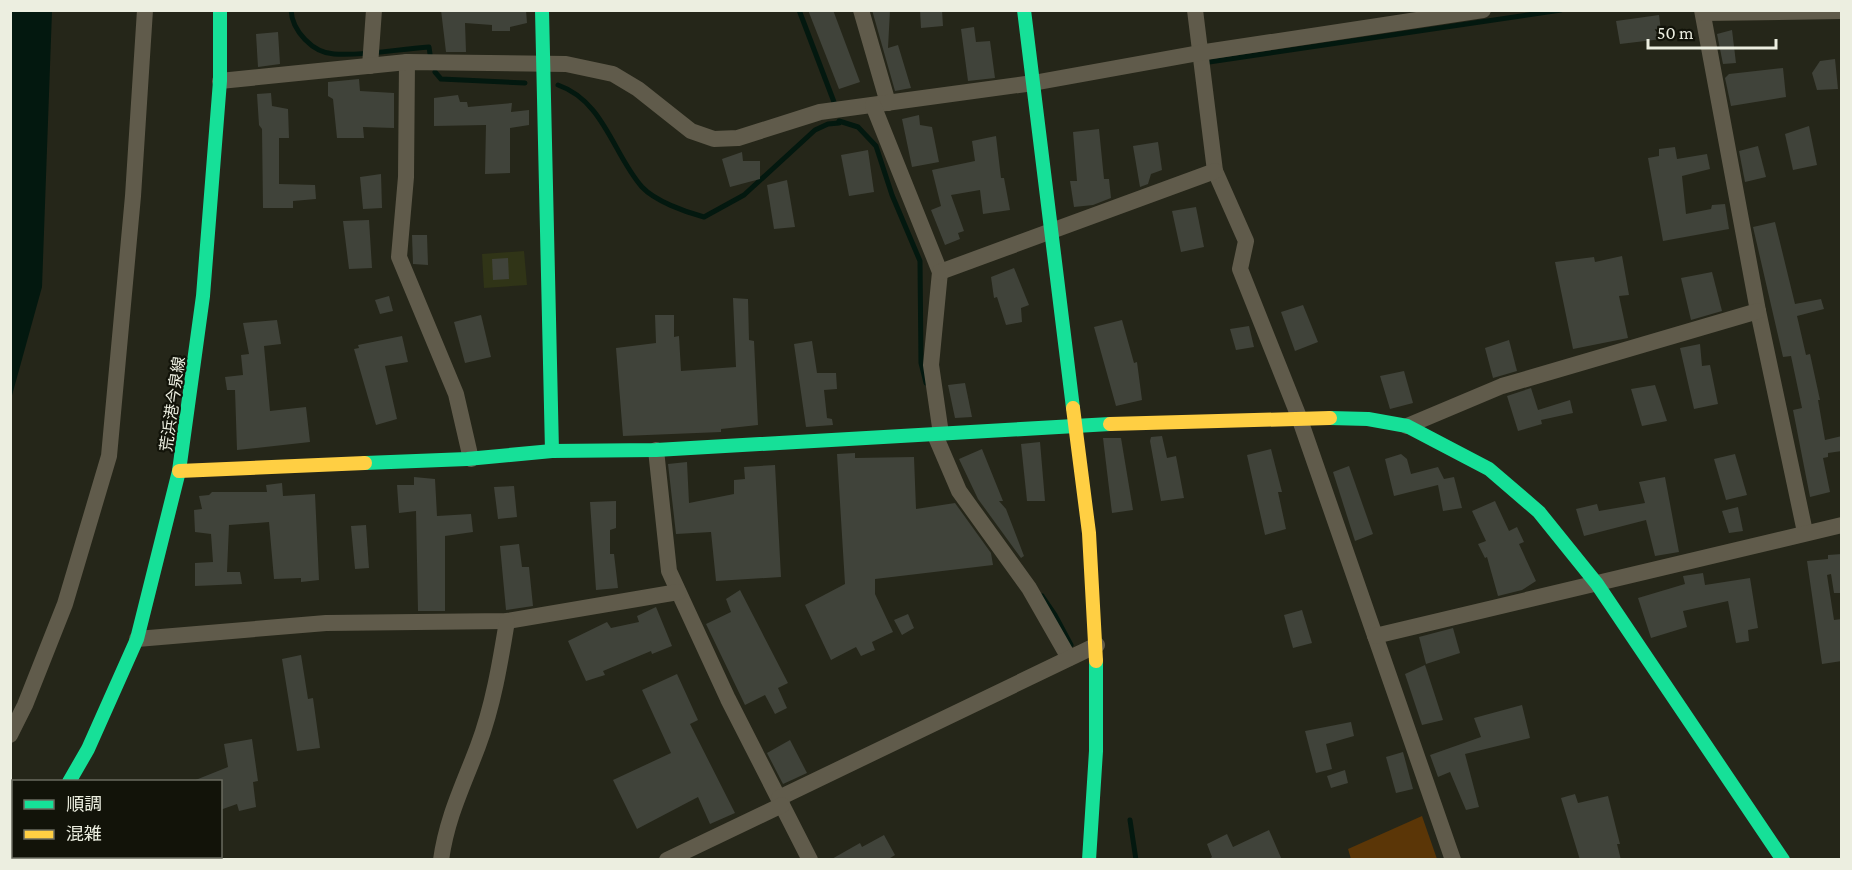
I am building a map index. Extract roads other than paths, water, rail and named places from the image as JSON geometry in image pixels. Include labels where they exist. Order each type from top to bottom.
[{"type":"street","points":[[10,735],[25,705],[65,604],[109,456],[133,196],[145,10]]},
{"type":"street","name":"荒浜港今泉線","points":[[70,780],[88,749],[137,639],[179,471],[203,296],[220,81],[220,10]]},
{"type":"street","points":[[371,57],[374,10]]},
{"type":"street","points":[[542,10],[552,451]]},
{"type":"street","points":[[861,10],[880,104],[940,272],[931,365],[938,434],[959,491],[1029,588],[1066,652]]},
{"type":"street","points":[[1024,10],[1075,425],[1085,486],[1097,645],[1093,814],[1089,860]]},
{"type":"street","points":[[1195,10],[1215,171],[1245,241],[1240,269],[1299,417],[1453,860]]},
{"type":"street","points":[[220,81],[371,57],[407,62],[544,64],[587,67],[613,74],[638,89],[691,131],[714,139],[738,138],[820,112],[1033,83],[1199,53],[1450,13],[1483,10]]},
{"type":"street","points":[[1805,532],[1758,311],[1702,12],[1842,11]]},
{"type":"street","points":[[407,62],[406,177],[399,256],[456,394],[471,459]]},
{"type":"street","points":[[940,272],[1215,171]]},
{"type":"street","points":[[1407,426],[1503,386],[1758,311]]},
{"type":"street","points":[[179,471],[471,459],[552,451],[656,450],[1075,425],[1299,417],[1368,419],[1407,426],[1489,469],[1539,512],[1597,584],[1697,736],[1783,860]]},
{"type":"street","points":[[656,450],[669,571],[810,860]]},
{"type":"street","points":[[1375,636],[1842,525]]},
{"type":"street","points":[[137,639],[326,623],[507,621],[678,592]]},
{"type":"street","points":[[441,860],[446,826],[478,745],[498,679],[507,621]]},
{"type":"street","points":[[667,860],[1066,652],[1097,645]]},
{"type":"waterway","points":[[291,10],[295,26],[305,40],[326,53],[358,54],[429,47],[430,54]]},
{"type":"waterway","points":[[799,10],[834,102]]},
{"type":"waterway","points":[[1209,62],[1561,10]]},
{"type":"waterway","points":[[435,72],[441,79],[525,83]]},
{"type":"waterway","points":[[558,85],[574,93],[597,116],[642,187],[654,197],[704,217],[744,195],[815,130],[828,124],[839,123]]},
{"type":"waterway","points":[[839,121],[858,127],[876,146],[892,195],[920,261],[921,363],[926,383]]},
{"type":"waterway","points":[[1042,596],[1071,645]]},
{"type":"waterway","points":[[1130,820],[1136,860]]}]
